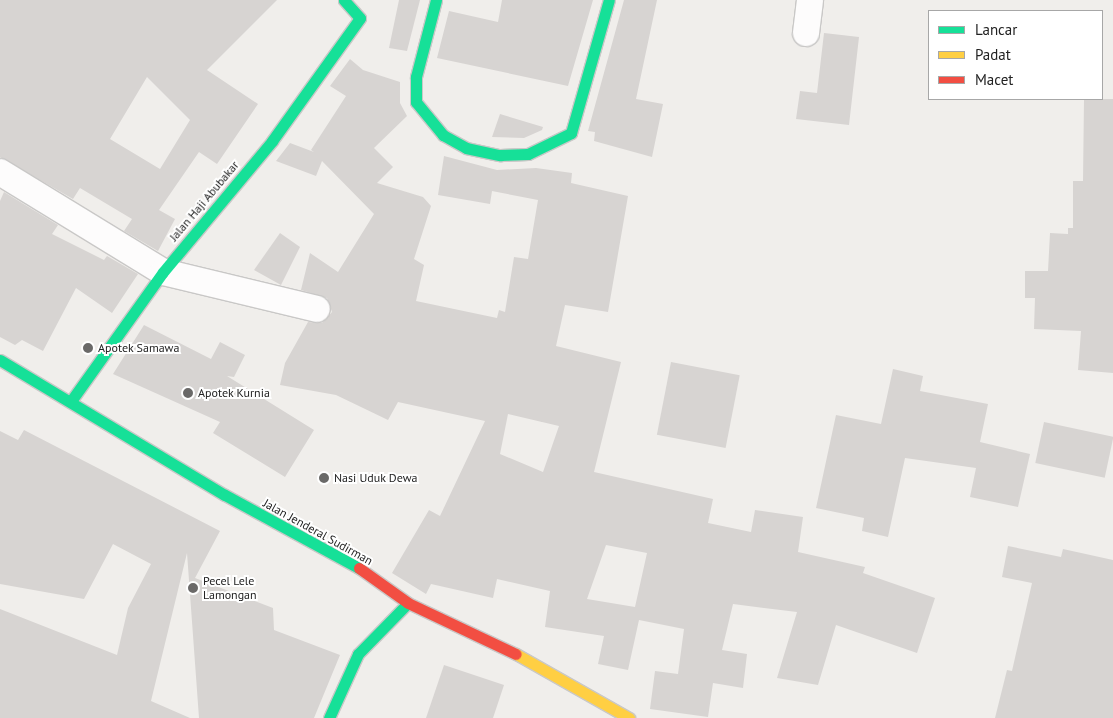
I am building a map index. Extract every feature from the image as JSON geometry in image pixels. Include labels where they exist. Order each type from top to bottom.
[{"type":"main road","name":"Jalan Haji Abubakar","points":[[71,401],[163,272],[272,141],[360,18],[344,0]]},
{"type":"main road","points":[[436,0],[416,77],[416,102],[443,135],[466,148],[500,155],[528,154],[571,133],[609,0]]},
{"type":"main road","name":"Jalan Jenderal Sudirman","points":[[0,360],[71,401],[224,496],[352,563],[408,602],[512,652],[628,718]]},
{"type":"main road","points":[[329,718],[358,654],[408,602]]},
{"type":"street","points":[[806,33],[810,0]]},
{"type":"street","points":[[0,172],[163,272],[317,309]]},
{"type":"building","points":[[0,0],[277,0],[207,70],[258,104],[217,164],[199,152],[159,210],[175,219],[158,251],[124,231],[132,219],[80,188],[73,199],[0,157]],"holes":[[[147,77],[190,120],[160,169],[110,139]]]},
{"type":"building","points":[[399,0],[420,0],[407,51],[389,48]]},
{"type":"building","points":[[502,0],[593,0],[568,86],[437,58],[449,11],[498,22]]},
{"type":"building","points":[[624,0],[657,0],[636,99],[663,104],[652,157],[594,141],[595,132],[588,131]]},
{"type":"building","points":[[824,33],[859,37],[849,125],[796,119],[800,91],[817,93]]},
{"type":"building","points":[[350,59],[363,70],[400,82],[400,103],[407,116],[374,148],[393,167],[377,183],[423,197],[431,206],[414,259],[424,265],[416,301],[497,318],[499,310],[505,312],[514,257],[528,259],[538,200],[492,191],[490,204],[438,195],[444,156],[497,170],[536,168],[572,173],[571,183],[628,196],[608,312],[565,305],[556,346],[621,362],[594,472],[713,499],[708,523],[751,532],[755,510],[803,517],[798,552],[865,567],[863,573],[935,598],[917,653],[836,625],[818,685],[777,678],[797,612],[733,604],[722,650],[747,654],[743,688],[713,683],[708,717],[650,709],[655,671],[678,674],[684,629],[639,620],[628,670],[598,664],[604,636],[545,627],[550,591],[497,579],[493,598],[431,584],[426,594],[392,573],[429,510],[440,516],[485,421],[398,402],[388,420],[336,395],[280,385],[285,363],[308,322],[322,323],[332,312],[327,298],[301,290],[310,253],[338,272],[374,214],[322,161],[316,176],[276,161],[290,143],[314,152],[311,150],[346,96],[330,86]],"holes":[[[508,414],[559,426],[543,472],[500,454]],[[606,545],[647,553],[635,607],[587,599]]]},
{"type":"building","points":[[1113,99],[1113,373],[1078,370],[1081,331],[1034,329],[1035,298],[1025,298],[1025,271],[1048,271],[1050,233],[1068,234],[1068,228],[1073,228],[1073,181],[1083,181],[1084,100]]},
{"type":"building","points":[[500,114],[543,127],[542,130],[524,138],[492,137]]},
{"type":"building","points":[[4,192],[58,225],[52,234],[104,260],[107,256],[138,274],[112,313],[76,288],[43,351],[22,340],[15,345],[0,337],[0,201]]},
{"type":"building","points":[[280,233],[300,247],[281,285],[254,270]]},
{"type":"building","points":[[144,325],[211,359],[220,342],[245,355],[234,377],[227,376],[314,430],[285,477],[213,433],[220,422],[113,374]]},
{"type":"building","points":[[671,362],[740,375],[726,448],[657,435]]},
{"type":"building","points":[[893,369],[923,376],[920,391],[988,404],[980,442],[1030,454],[1018,507],[970,497],[976,468],[905,458],[888,537],[862,531],[864,518],[816,508],[836,415],[881,424]]},
{"type":"building","points":[[1044,422],[1113,437],[1105,478],[1035,463]]},
{"type":"building","points":[[24,430],[220,531],[195,578],[273,608],[274,630],[340,655],[314,718],[199,718],[187,553],[151,701],[190,718],[0,718],[0,609],[117,655],[128,608],[151,564],[113,544],[84,599],[0,584],[0,431],[18,440]]},
{"type":"building","points":[[1008,546],[1061,557],[1063,549],[1113,560],[1113,718],[995,718],[1007,670],[1012,671],[1032,583],[1002,577]]},
{"type":"building","points":[[444,665],[504,685],[493,718],[426,718]]},
{"type":"traffic: fast","points":[[71,401],[163,272],[272,141],[360,18],[344,0]]},
{"type":"traffic: fast","points":[[436,0],[416,77],[416,102],[443,135],[466,148],[500,155],[528,154],[571,133],[609,0]]},
{"type":"traffic: fast","points":[[0,360],[225,495],[359,568]]},
{"type":"traffic: fast","points":[[329,718],[358,654],[408,603]]},
{"type":"traffic: slow","points":[[516,654],[629,718]]},
{"type":"traffic: jam","points":[[359,568],[408,603],[516,654]]},
{"type":"place","name":"Apotek Samawa","points":[[88,348]]},
{"type":"place","name":"Apotek Kurnia","points":[[188,393]]},
{"type":"place","name":"Nasi Uduk Dewa","points":[[324,478]]},
{"type":"place","name":"Pecel Lele Lamongan","points":[[193,588]]}]
